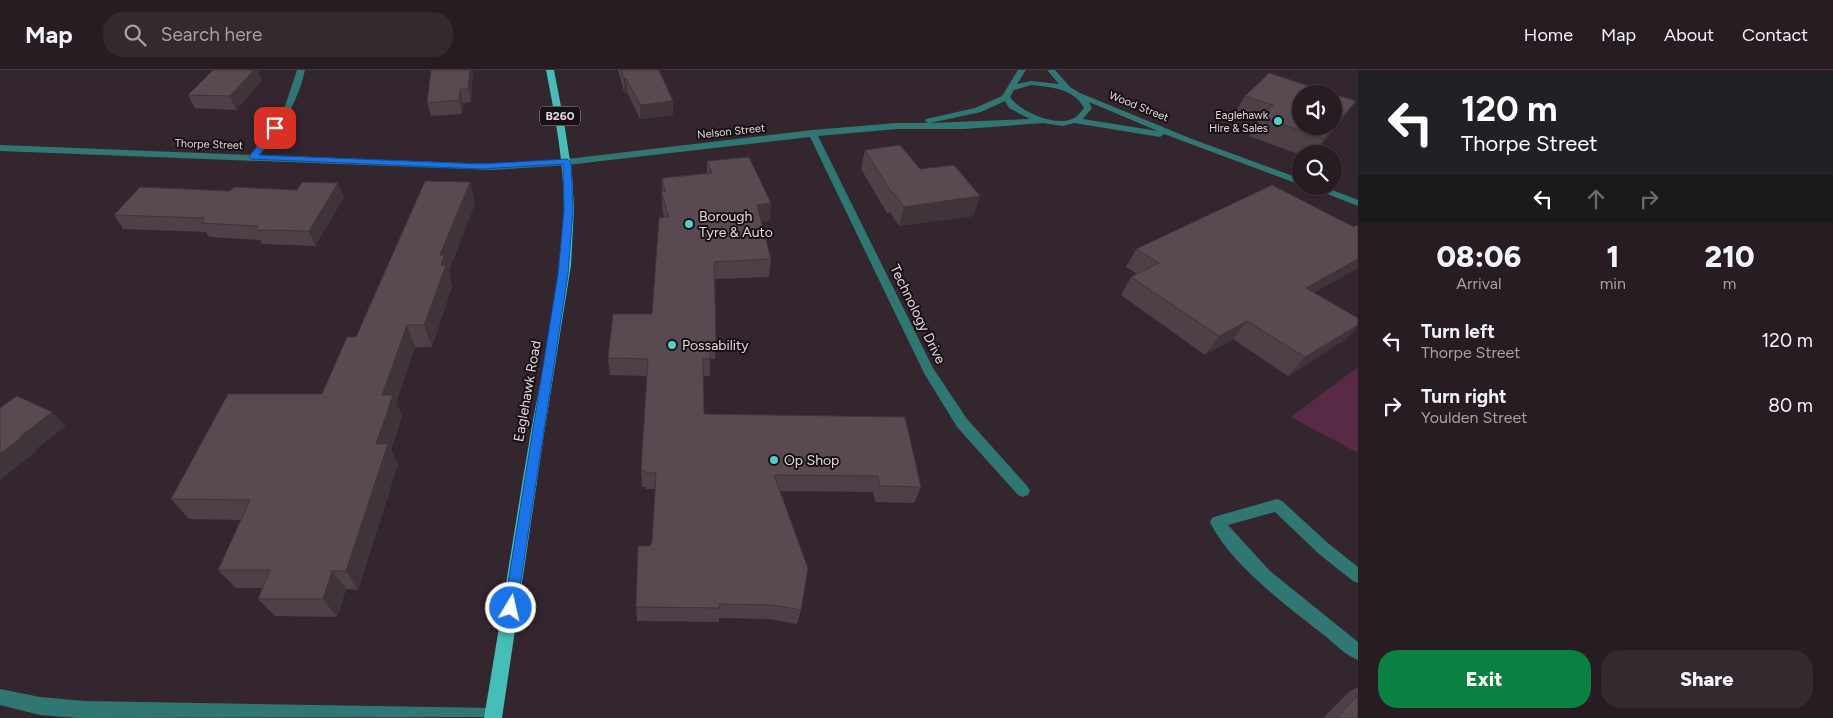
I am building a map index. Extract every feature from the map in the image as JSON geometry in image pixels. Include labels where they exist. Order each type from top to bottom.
[{"type":"main road","name":"Eaglehawk Road","points":[[493,717],[561,292],[568,210],[567,162],[562,121],[550,70]]},
{"type":"street","points":[[254,157],[291,105],[301,70]]},
{"type":"street","points":[[1012,88],[1022,70]]},
{"type":"street","points":[[1051,70],[1069,90]]},
{"type":"street","points":[[1041,121],[1016,111],[1005,98],[1006,92],[1020,84],[1044,83],[1069,90]]},
{"type":"street","name":"Wood Street","points":[[1069,90],[1189,141],[1292,179]]},
{"type":"street","points":[[1077,120],[1086,114],[1088,108],[1079,95]]},
{"type":"street","name":"Nelson Street","points":[[897,126],[978,110],[1005,98]]},
{"type":"street","name":"Wood Street","points":[[1041,121],[1077,120],[1122,126],[1189,141]]},
{"type":"street","name":"Nelson Street","points":[[567,162],[812,133],[897,126],[964,126],[1041,121]]},
{"type":"street","name":"Technology Drive","points":[[812,133],[928,370],[962,424],[1023,491]]},
{"type":"street","name":"Thorpe Street","points":[[0,148],[492,167],[567,162]]},
{"type":"street","points":[[1336,195],[1358,203]]},
{"type":"street","points":[[1358,576],[1324,549],[1277,504],[1217,522],[1233,545],[1251,563],[1358,652]]},
{"type":"street","points":[[0,697],[40,706],[85,710],[493,717]]},
{"type":"shaded area","points":[[1358,367],[1358,453],[1291,417]]},
{"type":"building","points":[[213,70],[254,70],[230,96],[188,95]]},
{"type":"building","points":[[431,70],[470,70],[468,89],[460,89],[459,100],[427,103]]},
{"type":"building","points":[[621,70],[659,70],[673,101],[640,105],[626,78],[624,79]]},
{"type":"building","points":[[1269,73],[1306,85],[1292,85],[1292,128],[1261,117],[1273,105],[1245,96]]},
{"type":"building","points":[[1342,96],[1356,101],[1342,118]]},
{"type":"building","points":[[1313,135],[1327,135],[1324,139]]},
{"type":"building","points":[[900,145],[920,169],[954,165],[980,196],[904,207],[894,193],[892,193],[865,150]]},
{"type":"building","points":[[749,157],[771,203],[757,205],[771,259],[714,262],[716,342],[710,342],[710,359],[703,359],[704,414],[905,417],[921,487],[880,486],[878,476],[774,475],[808,568],[801,610],[772,605],[719,604],[720,608],[636,607],[638,546],[650,546],[652,542],[656,473],[645,473],[645,471],[641,470],[648,359],[608,358],[613,314],[652,314],[659,218],[669,217],[661,191],[665,191],[662,178],[712,173],[707,161]]},
{"type":"building","points":[[425,181],[470,182],[440,255],[444,255],[441,265],[446,265],[424,325],[407,325],[382,395],[393,395],[376,444],[388,444],[346,571],[332,571],[323,599],[258,599],[270,570],[218,570],[250,500],[171,499],[228,394],[322,394],[347,337],[356,337]]},
{"type":"building","points":[[302,182],[338,183],[309,231],[255,230],[258,226],[201,223],[205,218],[114,215],[140,187],[230,191],[234,187],[297,190]]},
{"type":"building","points":[[1272,185],[1354,227],[1358,226],[1358,259],[1306,288],[1358,318],[1358,325],[1305,357],[1247,321],[1219,336],[1131,277],[1159,263],[1136,249]]},
{"type":"building","points":[[17,396],[52,412],[0,454],[0,408]]},
{"type":"building","points":[[1358,696],[1358,718],[1336,718]]},
{"type":"place","name":"Eaglehawk Hire & Sales","points":[[1278,121]]},
{"type":"place","name":"Borough Tyre & Auto","points":[[689,224]]},
{"type":"place","name":"Possability","points":[[672,345]]},
{"type":"place","name":"Op Shop","points":[[774,460]]},
{"type":"route","points":[[275,128],[254,157],[481,167],[567,162],[568,210],[563,274],[511,608]]}]
